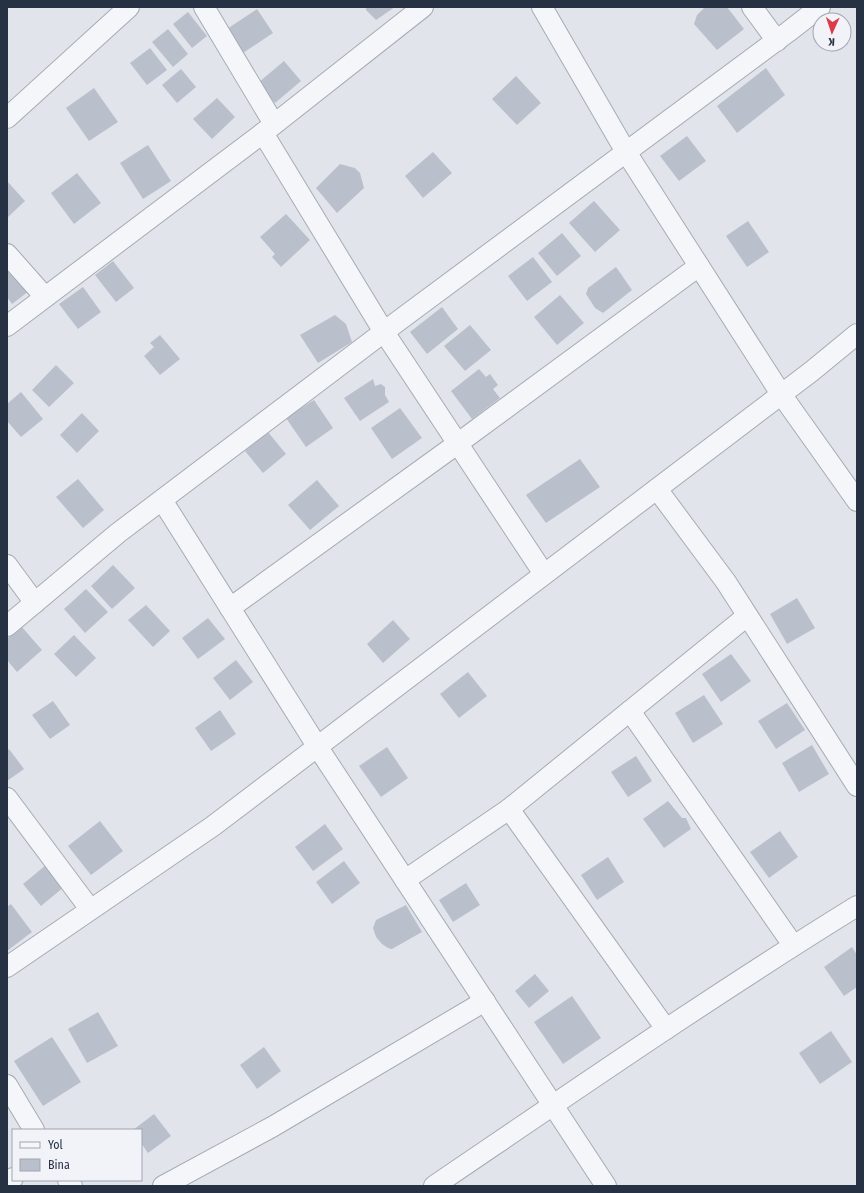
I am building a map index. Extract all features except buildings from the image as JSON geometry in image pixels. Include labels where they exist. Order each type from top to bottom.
[{"type":"street","points":[[7,118],[129,7]]},
{"type":"street","points":[[204,7],[269,129],[384,332],[544,574]]},
{"type":"street","points":[[7,326],[269,129],[423,7]]},
{"type":"street","points":[[542,7],[626,152],[781,394],[857,501]]},
{"type":"street","points":[[752,7],[777,41]]},
{"type":"street","points":[[7,626],[118,533],[384,332],[777,41],[820,7]]},
{"type":"street","points":[[7,254],[44,297]]},
{"type":"street","points":[[230,608],[458,444],[699,266]]},
{"type":"street","points":[[7,966],[213,826],[657,489],[857,334]]},
{"type":"street","points":[[657,489],[726,582],[857,786]]},
{"type":"street","points":[[162,500],[317,746],[606,1186]]},
{"type":"street","points":[[7,565],[35,603]]},
{"type":"street","points":[[405,880],[509,809],[747,616]]},
{"type":"street","points":[[630,710],[793,945]]},
{"type":"street","points":[[7,798],[90,910]]},
{"type":"street","points":[[509,809],[666,1029]]},
{"type":"street","points":[[434,1186],[666,1029],[793,945],[857,906]]},
{"type":"street","points":[[163,1186],[272,1127],[485,1001]]},
{"type":"street","points":[[7,1084],[33,1129]]}]
